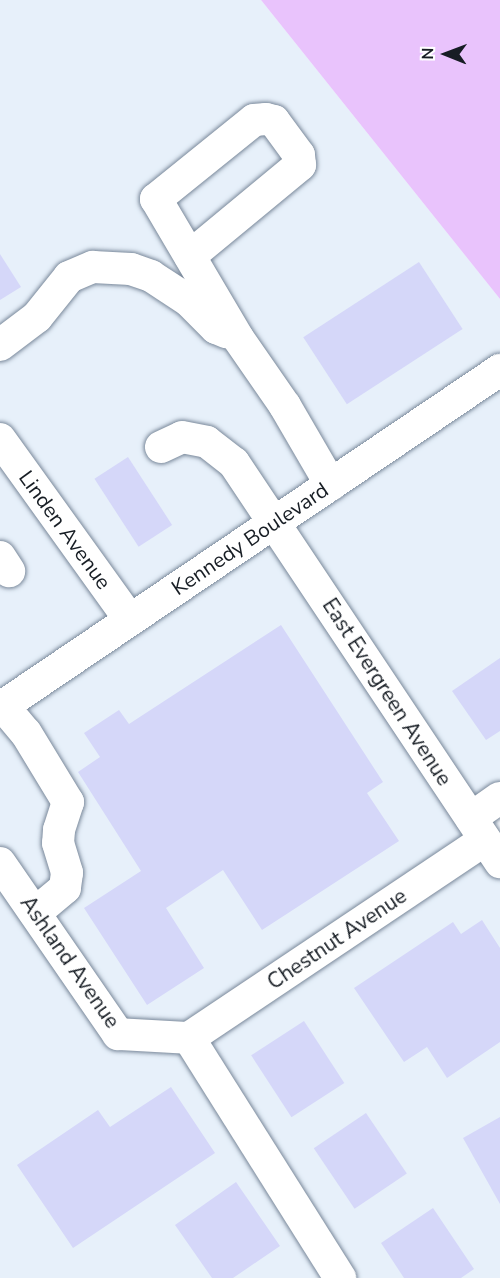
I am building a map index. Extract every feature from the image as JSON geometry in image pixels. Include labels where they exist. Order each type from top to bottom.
[{"type":"street","points":[[190,256],[300,165],[299,155],[274,122],[266,119],[254,120],[156,199],[238,338],[285,406],[331,485]]},
{"type":"street","points":[[0,345],[37,317],[69,277],[93,267],[131,269],[151,276],[189,301],[216,328],[238,338]]},
{"type":"street","name":"Kennedy Boulevard","points":[[2,707],[500,370]]},
{"type":"street","name":"East Evergreen Avenue","points":[[162,447],[182,437],[207,442],[234,464],[275,522],[485,840]]},
{"type":"street","name":"Linden Avenue","points":[[0,439],[130,620]]},
{"type":"street","points":[[2,707],[26,733],[68,802],[59,830],[58,843],[67,873],[65,888],[34,913]]},
{"type":"street","name":"Chestnut Avenue","points":[[189,1038],[485,840],[500,798]]},
{"type":"street","name":"Ashland Avenue","points":[[0,863],[118,1034],[189,1038]]},
{"type":"street","points":[[189,1038],[340,1278]]},
{"type":"shaded area","points":[[0,0],[261,0],[500,299],[500,806],[475,823],[500,861],[500,1278],[0,1278]]},
{"type":"shaded area","points":[[261,0],[500,0],[500,299]]},
{"type":"building","points":[[0,254],[21,287],[0,300]]},
{"type":"building","points":[[419,262],[463,329],[347,404],[303,337]]},
{"type":"building","points":[[128,457],[172,525],[139,547],[94,479]]},
{"type":"building","points":[[281,625],[383,782],[367,793],[399,841],[262,930],[223,870],[166,908],[204,968],[147,1005],[84,908],[141,871],[78,772],[100,757],[84,733],[119,710],[129,724]]},
{"type":"building","points":[[500,658],[500,731],[486,740],[452,691]]},
{"type":"building","points":[[482,920],[500,948],[500,1042],[447,1078],[427,1047],[404,1062],[354,988],[453,922],[461,934]]},
{"type":"building","points":[[304,1021],[344,1083],[291,1117],[251,1055]]},
{"type":"building","points":[[171,1087],[215,1153],[73,1248],[17,1165],[98,1110],[110,1127]]},
{"type":"building","points":[[366,1113],[407,1174],[355,1209],[314,1148]]},
{"type":"building","points":[[500,1117],[500,1204],[463,1138]]},
{"type":"building","points":[[236,1182],[280,1246],[233,1278],[212,1278],[175,1225]]},
{"type":"building","points":[[433,1208],[474,1269],[461,1278],[404,1278],[381,1243]]}]
